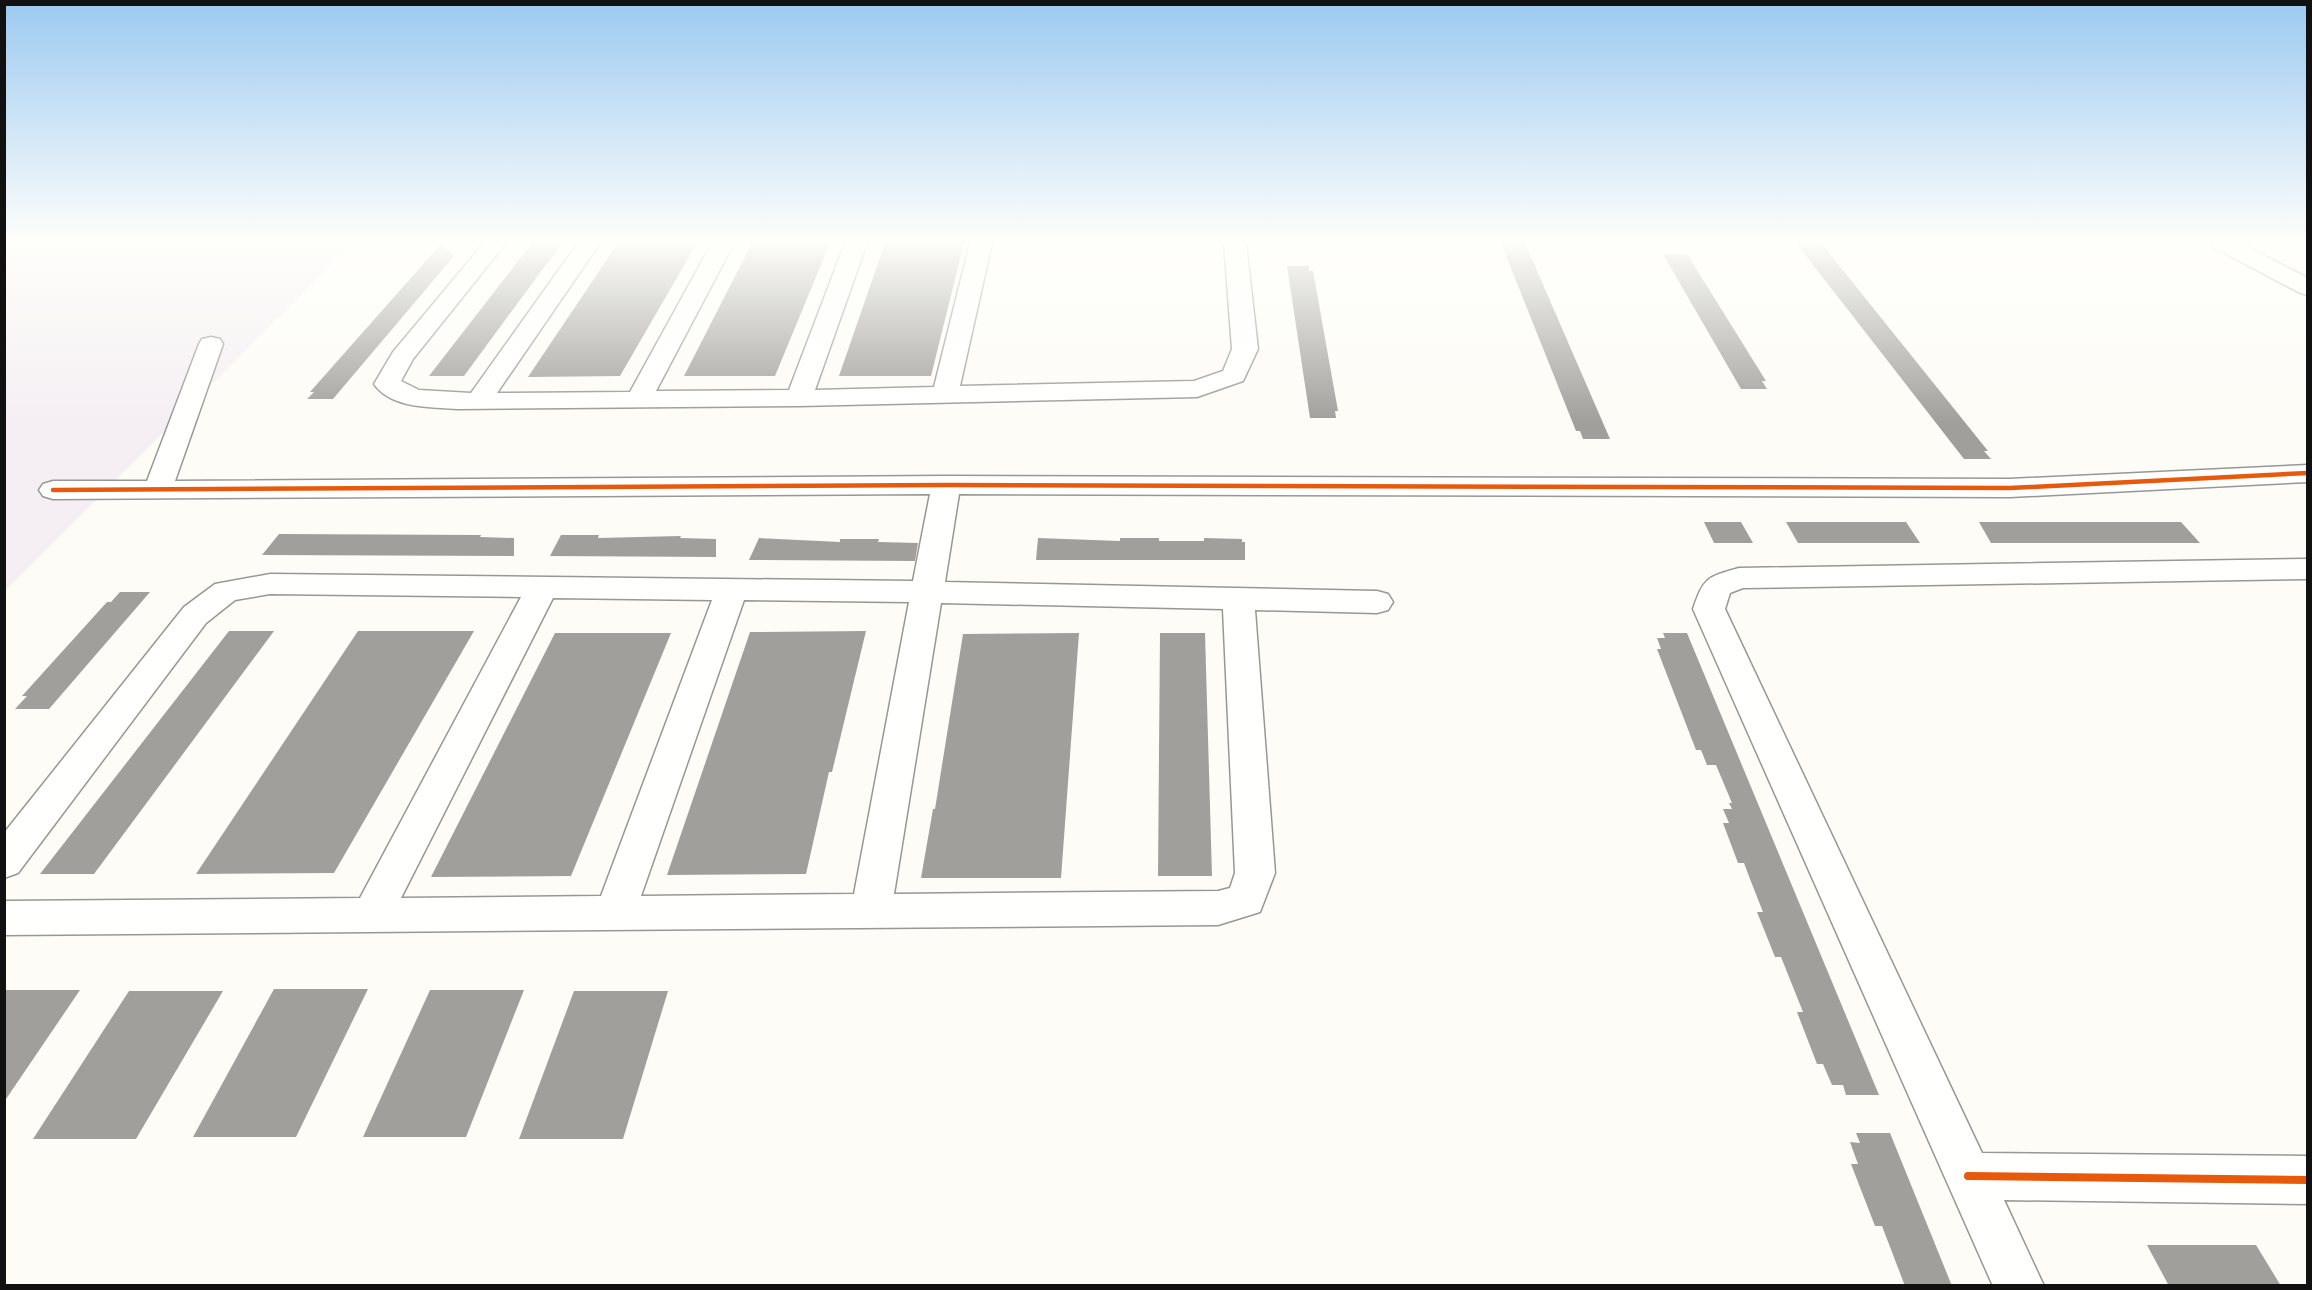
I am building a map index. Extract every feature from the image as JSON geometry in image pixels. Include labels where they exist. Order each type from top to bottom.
[{"type":"street","points":[[446,303],[402,357],[387,384],[413,398],[479,400],[799,398],[1197,389],[1234,376],[1245,349],[1241,303]]},
{"type":"street","points":[[479,400],[547,303]]},
{"type":"street","points":[[639,399],[691,303]]},
{"type":"street","points":[[799,398],[834,303]]},
{"type":"street","points":[[945,395],[967,303]]},
{"type":"street","points":[[159,489],[212,344]]},
{"type":"street","points":[[52,490],[946,485],[2010,488],[2307,473]]},
{"type":"street","points":[[871,911],[946,485]]},
{"type":"street","points":[[2019,1286],[1710,609],[1716,587],[1739,578],[2300,577]]},
{"type":"street","points":[[4,862],[195,615],[226,591],[270,584],[928,592],[1377,602]]},
{"type":"street","points":[[372,915],[542,588]]},
{"type":"street","points":[[615,913],[731,591]]},
{"type":"street","points":[[4,918],[1218,908],[1246,900],[1256,873],[1238,599]]},
{"type":"street","points":[[1968,1176],[2307,1180]]},
{"type":"shaded area","points":[[5,303],[293,303],[5,591]]},
{"type":"building","points":[[389,303],[414,303],[333,399],[307,399],[314,392],[310,392]]},
{"type":"building","points":[[485,303],[518,303],[464,376],[429,376]]},
{"type":"building","points":[[578,303],[662,303],[620,376],[528,377]]},
{"type":"building","points":[[721,303],[805,303],[775,376],[684,376]]},
{"type":"building","points":[[864,303],[949,303],[931,376],[839,376]]},
{"type":"building","points":[[1293,303],[1319,303],[1338,411],[1335,411],[1336,418],[1310,418]]},
{"type":"building","points":[[1525,303],[1551,303],[1610,439],[1583,439],[1580,431],[1576,431]]},
{"type":"building","points":[[1691,303],[1718,303],[1766,381],[1762,381],[1767,389],[1741,389]]},
{"type":"building","points":[[1843,303],[1869,303],[1988,451],[1984,451],[1991,459],[1964,459]]},
{"type":"building","points":[[1704,522],[1741,522],[1753,543],[1714,543]]},
{"type":"building","points":[[1786,522],[1906,522],[1920,543],[1798,543]]},
{"type":"building","points":[[1979,522],[2181,522],[2200,543],[1991,543]]},
{"type":"building","points":[[279,534],[481,535],[480,537],[514,538],[514,556],[262,555]]},
{"type":"building","points":[[561,535],[599,535],[598,538],[681,536],[680,538],[716,539],[716,557],[550,556]]},
{"type":"building","points":[[759,538],[840,542],[840,539],[879,539],[878,542],[918,543],[915,561],[749,560]]},
{"type":"building","points":[[1038,538],[1120,541],[1120,538],[1159,538],[1159,541],[1204,541],[1204,538],[1242,539],[1242,542],[1245,542],[1245,560],[1036,560]]},
{"type":"building","points":[[120,592],[150,592],[49,709],[15,709],[27,696],[22,696],[107,602],[111,602]]},
{"type":"building","points":[[229,631],[274,631],[94,874],[40,874]]},
{"type":"building","points":[[358,631],[474,631],[334,873],[196,874]]},
{"type":"building","points":[[866,631],[832,772],[829,772],[806,874],[667,875],[750,632]]},
{"type":"building","points":[[555,633],[671,633],[571,876],[431,877]]},
{"type":"building","points":[[1079,633],[1061,878],[921,878],[933,809],[935,809],[963,634]]},
{"type":"building","points":[[1160,633],[1205,633],[1212,876],[1158,876]]},
{"type":"building","points":[[1663,633],[1687,633],[1879,1095],[1846,1095],[1843,1085],[1832,1085],[1823,1064],[1817,1064],[1797,1012],[1803,1012],[1781,957],[1775,957],[1757,912],[1763,912],[1744,863],[1738,863],[1723,823],[1729,823],[1723,809],[1732,809],[1729,803],[1732,803],[1716,765],[1707,765],[1701,750],[1696,750],[1657,649],[1661,649],[1657,638],[1665,638]]},
{"type":"building","points":[[274,989],[368,989],[296,1137],[193,1137]]},
{"type":"building","points":[[4,990],[80,990],[4,1102]]},
{"type":"building","points":[[430,990],[524,990],[466,1137],[363,1137]]},
{"type":"building","points":[[129,991],[223,991],[136,1139],[33,1139]]},
{"type":"building","points":[[574,991],[668,991],[623,1139],[519,1139]]},
{"type":"building","points":[[1856,1133],[1890,1133],[1952,1286],[1905,1286],[1882,1226],[1875,1226],[1851,1164],[1858,1164],[1850,1142],[1860,1143]]},
{"type":"building","points":[[2147,1245],[2256,1245],[2281,1286],[2169,1286]]},
{"type":"cycle path","points":[[53,490],[946,485],[2010,488],[2308,473]]},
{"type":"cycle path","points":[[1968,1176],[2308,1180]]}]
